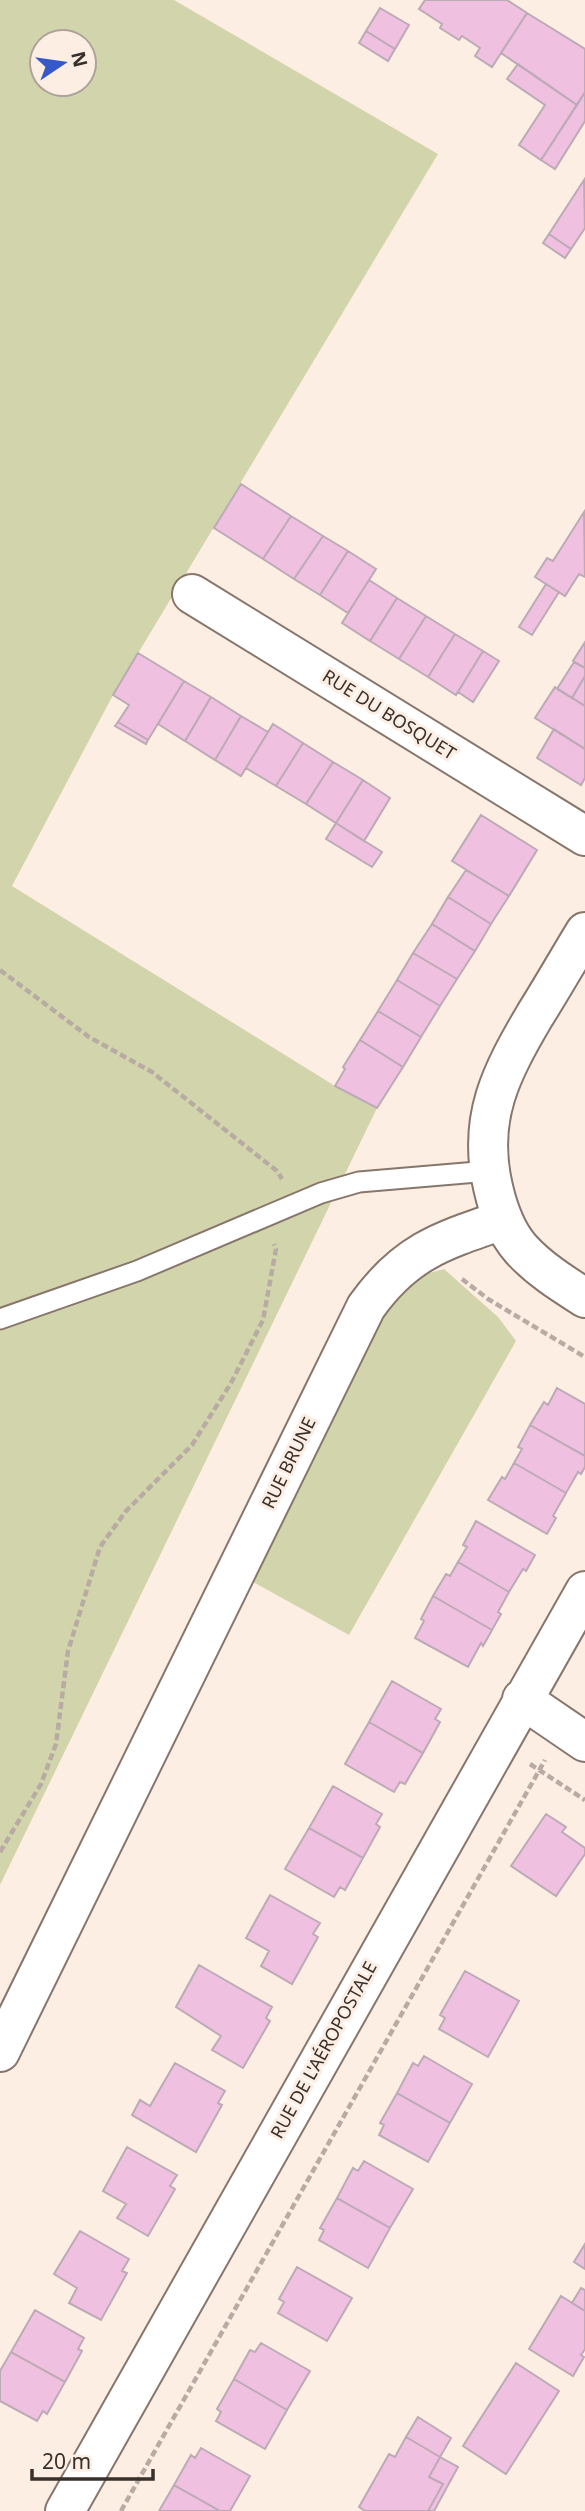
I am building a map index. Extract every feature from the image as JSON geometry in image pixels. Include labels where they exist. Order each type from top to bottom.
[{"type":"street","name":"RUE DU BOSQUET","points":[[192,594],[585,836]]},
{"type":"street","points":[[585,932],[519,1042],[498,1083],[492,1102],[487,1138],[489,1171],[497,1206],[510,1235],[533,1261],[585,1298]]},
{"type":"street","name":"RUE BRUNE","points":[[0,2052],[366,1307],[389,1277],[404,1263],[426,1249],[503,1220]]},
{"type":"street","name":"RUE DE L'AÉROPOSTALE","points":[[65,2511],[585,1591]]},
{"type":"street","points":[[522,1699],[574,1735]]},
{"type":"lane","points":[[0,1319],[137,1272],[299,1202],[359,1182],[489,1171]]},
{"type":"path","points":[[0,970],[89,1037],[152,1072],[218,1122],[277,1171],[299,1202]]},
{"type":"path","points":[[0,1852],[41,1784],[56,1744],[68,1651],[100,1547],[126,1511],[192,1445],[231,1383],[263,1320],[276,1249],[265,1216]]},
{"type":"path","points":[[426,1249],[488,1300],[585,1357]]},
{"type":"path","points":[[121,2511],[540,1770],[574,1735]]},
{"type":"path","points":[[498,1743],[585,1800]]},
{"type":"green space","points":[[0,0],[174,0],[438,154],[113,695],[12,886],[335,1086],[377,1108],[0,1885]]},
{"type":"green space","points":[[444,1269],[498,1317],[516,1341],[349,1635],[253,1582],[382,1318],[418,1276]]},
{"type":"building","points":[[425,0],[507,0],[527,13],[492,67],[475,56],[480,48],[462,36],[459,40],[440,28],[442,24],[419,9]]},
{"type":"building","points":[[380,8],[409,25],[395,49],[366,31]]},
{"type":"building","points":[[527,13],[585,49],[585,92],[577,105],[501,53]]},
{"type":"building","points":[[366,31],[395,49],[388,61],[359,43]]},
{"type":"building","points":[[518,64],[577,105],[541,160],[519,145],[545,105],[507,79]]},
{"type":"building","points":[[585,92],[585,121],[555,169],[541,160]]},
{"type":"building","points":[[584,180],[585,228],[571,249],[549,234]]},
{"type":"building","points":[[549,234],[571,249],[565,258],[543,243]]},
{"type":"building","points":[[241,484],[291,516],[263,559],[214,528]]},
{"type":"building","points":[[584,512],[585,577],[579,574],[565,596],[535,577],[547,558],[553,561]]},
{"type":"building","points":[[291,516],[323,536],[294,579],[263,559]]},
{"type":"building","points":[[323,536],[348,551],[320,595],[294,579]]},
{"type":"building","points":[[348,551],[376,569],[348,613],[320,595]]},
{"type":"building","points":[[369,580],[397,598],[370,641],[342,623]]},
{"type":"building","points":[[546,584],[559,592],[532,635],[519,627]]},
{"type":"building","points":[[397,598],[426,616],[399,659],[370,641]]},
{"type":"building","points":[[426,616],[455,634],[428,677],[399,659]]},
{"type":"building","points":[[455,634],[483,651],[456,695],[428,677]]},
{"type":"building","points":[[585,642],[585,668],[573,661]]},
{"type":"building","points":[[483,651],[499,661],[473,702],[458,692]]},
{"type":"building","points":[[138,653],[184,681],[148,740],[118,722],[129,705],[113,695]]},
{"type":"building","points":[[574,662],[585,668],[585,676],[572,698],[557,689]]},
{"type":"building","points":[[585,676],[585,706],[572,698]]},
{"type":"building","points":[[184,681],[211,697],[185,741],[158,724]]},
{"type":"building","points":[[555,687],[585,706],[585,749],[535,718]]},
{"type":"building","points":[[211,697],[241,716],[215,760],[185,741]]},
{"type":"building","points":[[241,716],[268,732],[241,776],[215,760]]},
{"type":"building","points":[[118,722],[148,740],[146,744],[115,726]]},
{"type":"building","points":[[273,724],[303,743],[276,786],[246,768]]},
{"type":"building","points":[[554,729],[585,749],[585,778],[581,785],[537,758]]},
{"type":"building","points":[[303,743],[333,762],[306,804],[276,786]]},
{"type":"building","points":[[333,762],[363,780],[336,823],[306,804]]},
{"type":"building","points":[[363,780],[390,798],[364,841],[336,823]]},
{"type":"building","points":[[481,815],[537,850],[509,896],[452,861]]},
{"type":"building","points":[[336,823],[382,852],[372,867],[326,839]]},
{"type":"building","points":[[466,870],[509,896],[491,924],[448,897]]},
{"type":"building","points":[[448,897],[491,924],[475,951],[432,924]]},
{"type":"building","points":[[432,924],[475,951],[457,979],[413,953]]},
{"type":"building","points":[[413,953],[457,979],[440,1006],[397,980]]},
{"type":"building","points":[[397,980],[440,1006],[421,1037],[378,1011]]},
{"type":"building","points":[[378,1011],[421,1037],[403,1067],[360,1040]]},
{"type":"building","points":[[360,1040],[403,1067],[377,1108],[335,1086]]},
{"type":"building","points":[[557,1388],[585,1404],[585,1456],[530,1425],[544,1402],[548,1405]]},
{"type":"building","points":[[530,1425],[585,1456],[585,1467],[581,1474],[578,1472],[566,1493],[514,1463],[522,1449],[518,1447]]},
{"type":"building","points":[[514,1463],[566,1493],[553,1516],[556,1518],[547,1534],[488,1500]]},
{"type":"building","points":[[476,1521],[535,1555],[509,1592],[458,1562],[467,1547],[463,1545]]},
{"type":"building","points":[[458,1562],[509,1592],[492,1630],[433,1596],[446,1574],[450,1576]]},
{"type":"building","points":[[433,1596],[492,1630],[483,1646],[481,1643],[468,1667],[415,1638]]},
{"type":"building","points":[[392,1681],[441,1709],[435,1719],[440,1722],[423,1753],[369,1722]]},
{"type":"building","points":[[369,1722],[423,1753],[405,1784],[400,1782],[394,1792],[345,1764]]},
{"type":"building","points":[[333,1786],[382,1814],[376,1824],[380,1827],[363,1858],[309,1828]]},
{"type":"building","points":[[546,1814],[566,1827],[562,1832],[585,1848],[585,1854],[556,1896],[511,1866]]},
{"type":"building","points":[[309,1828],[363,1858],[345,1890],[340,1887],[334,1897],[285,1869]]},
{"type":"building","points":[[270,1895],[320,1923],[313,1934],[318,1937],[292,1984],[261,1966],[269,1951],[246,1938]]},
{"type":"building","points":[[199,1965],[272,2007],[266,2018],[270,2021],[243,2068],[212,2050],[221,2036],[176,2007]]},
{"type":"building","points":[[465,1971],[519,2001],[488,2057],[439,2029],[445,2018],[440,2015]]},
{"type":"building","points":[[424,2056],[472,2084],[450,2123],[397,2093],[413,2063],[418,2066]]},
{"type":"building","points":[[175,2063],[225,2091],[218,2103],[222,2105],[196,2152],[132,2115],[140,2100],[150,2106]]},
{"type":"building","points":[[397,2093],[450,2123],[428,2162],[379,2135],[384,2125],[380,2123]]},
{"type":"building","points":[[127,2147],[177,2175],[170,2186],[175,2189],[148,2236],[117,2218],[126,2204],[103,2191]]},
{"type":"building","points":[[364,2161],[413,2189],[390,2228],[337,2198],[353,2168],[358,2171]]},
{"type":"building","points":[[337,2198],[390,2228],[368,2268],[319,2240],[324,2230],[320,2228]]},
{"type":"building","points":[[80,2231],[129,2259],[122,2271],[127,2273],[101,2320],[69,2303],[77,2288],[54,2274]]},
{"type":"building","points":[[585,2244],[585,2269],[574,2262]]},
{"type":"building","points":[[297,2267],[352,2298],[327,2341],[278,2313],[284,2302],[279,2299]]},
{"type":"building","points":[[581,2288],[585,2290],[585,2311],[572,2303]]},
{"type":"building","points":[[561,2296],[585,2311],[585,2349],[581,2355],[584,2357],[573,2376],[529,2349]]},
{"type":"building","points":[[35,2310],[84,2338],[78,2349],[82,2351],[65,2382],[11,2352]]},
{"type":"building","points":[[261,2343],[310,2371],[287,2410],[234,2379],[250,2350],[255,2352]]},
{"type":"building","points":[[11,2352],[65,2382],[47,2414],[43,2411],[37,2421],[0,2401],[0,2371]]},
{"type":"building","points":[[516,2363],[559,2391],[506,2474],[463,2446]]},
{"type":"building","points":[[234,2379],[287,2410],[265,2449],[216,2421],[221,2412],[217,2409]]},
{"type":"building","points":[[418,2417],[451,2438],[440,2457],[406,2437]]},
{"type":"building","points":[[406,2437],[440,2457],[429,2477],[443,2484],[428,2511],[365,2511],[359,2507],[389,2454],[395,2457]]},
{"type":"building","points":[[201,2448],[250,2476],[230,2511],[220,2511],[174,2485],[191,2455],[195,2458]]},
{"type":"building","points":[[440,2457],[458,2467],[434,2511],[428,2511],[443,2484],[429,2477]]},
{"type":"building","points":[[174,2485],[220,2511],[159,2511]]}]
